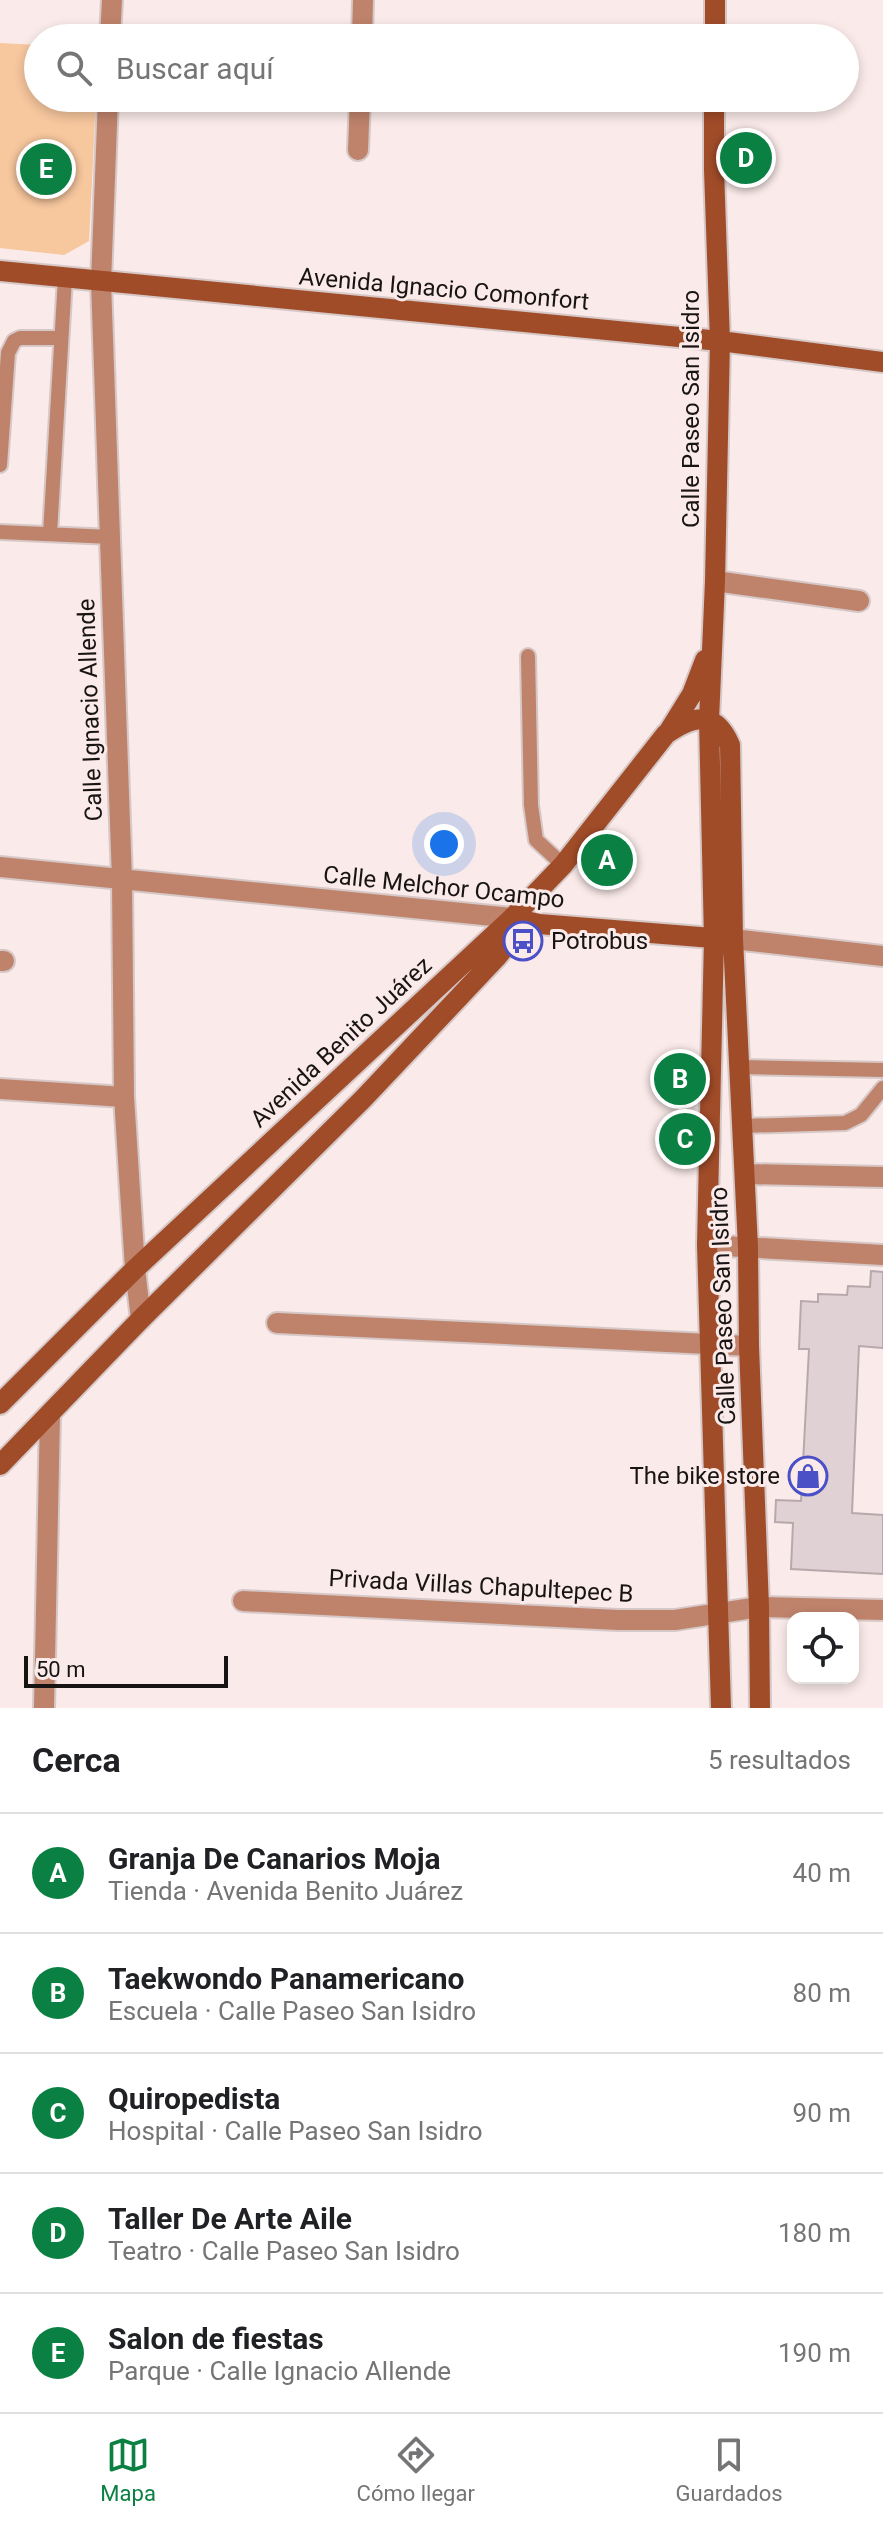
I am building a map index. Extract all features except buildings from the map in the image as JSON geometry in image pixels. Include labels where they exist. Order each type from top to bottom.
[{"type":"main road","points":[[715,0],[715,24]]},
{"type":"main road","name":"Calle Paseo San Isidro","points":[[714,112],[720,341],[709,720],[724,939],[741,1067],[760,1708]]},
{"type":"main road","name":"Avenida Ignacio Comonfort","points":[[0,271],[720,341],[883,362]]},
{"type":"main road","name":"Avenida Benito Juárez","points":[[0,1404],[135,1269],[512,918],[563,865],[666,734],[692,694],[712,639]]},
{"type":"main road","points":[[666,734],[684,722],[709,720]]},
{"type":"main road","name":"Calle Melchor Ocampo","points":[[512,918],[539,924],[724,939]]},
{"type":"main road","name":"Avenida Benito Juárez","points":[[0,1465],[141,1319],[363,1099],[520,929],[539,924]]},
{"type":"main road","name":"Calle Paseo San Isidro","points":[[721,1708],[707,1245],[724,939]]},
{"type":"street","points":[[111,24],[112,0]]},
{"type":"street","points":[[362,24],[363,0]]},
{"type":"street","name":"Calle Ignacio Allende","points":[[107,112],[101,282],[122,880],[124,1097],[141,1319]]},
{"type":"street","points":[[358,150],[359,112]]},
{"type":"street","points":[[715,581],[859,601]]},
{"type":"street","name":"Calle Melchor Ocampo","points":[[0,867],[512,918]]},
{"type":"street","name":"Calle Melchor Ocampo","points":[[724,939],[883,956]]},
{"type":"street","points":[[0,1089],[124,1097]]},
{"type":"street","points":[[745,1174],[883,1177]]},
{"type":"street","points":[[707,1245],[883,1255]]},
{"type":"street","points":[[277,1323],[749,1346]]},
{"type":"street","points":[[44,1708],[50,1415]]},
{"type":"street","name":"Privada Villas Chapultepec B","points":[[243,1601],[618,1620],[675,1620],[759,1607],[883,1610]]},
{"type":"lane","points":[[50,534],[65,278]]},
{"type":"lane","points":[[0,465],[11,346],[20,338],[60,338]]},
{"type":"lane","points":[[0,532],[111,537]]},
{"type":"lane","points":[[528,656],[534,829],[536,840],[563,865]]},
{"type":"lane","points":[[741,1067],[883,1070]]},
{"type":"lane","points":[[742,1126],[845,1123],[861,1115],[883,1088]]},
{"type":"shaded area","points":[[0,43],[24,44],[24,112],[95,112],[89,241],[64,255],[0,248]]},
{"type":"place","name":"Taller De Arte Aile","points":[[746,158]]},
{"type":"place","name":"Salon de fiestas","points":[[46,169]]},
{"type":"place","name":"Granja De Canarios Moja","points":[[607,860]]},
{"type":"place","name":"Potrobus","points":[[523,941]]},
{"type":"place","name":"Taekwondo Panamericano","points":[[680,1079]]},
{"type":"place","name":"Quiropedista","points":[[685,1139]]},
{"type":"place","name":"The bike store","points":[[808,1476]]}]
